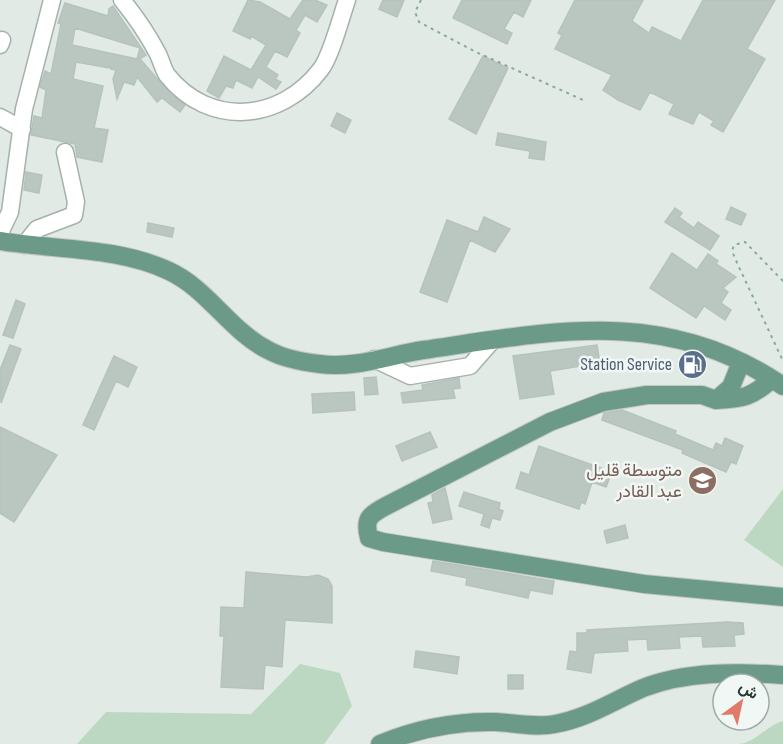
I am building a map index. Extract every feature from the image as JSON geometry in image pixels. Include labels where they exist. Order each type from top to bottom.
[{"type":"main road","points":[[0,241],[141,258],[186,281],[255,342],[279,355],[324,365],[492,340],[601,328],[627,330],[682,340],[741,362],[778,383]]},
{"type":"main road","points":[[716,400],[731,387],[741,362]]},
{"type":"main road","points":[[778,383],[740,400],[716,400],[702,395],[647,395],[603,402],[550,422],[369,515],[365,524],[369,537],[383,542],[644,584],[783,597]]},
{"type":"main road","points":[[380,744],[438,726],[470,723],[552,725],[589,716],[644,688],[677,678],[751,673],[783,675]]},
{"type":"street","points":[[0,233],[10,212],[24,110],[52,0]]},
{"type":"street","points":[[122,0],[136,17],[166,73],[183,91],[196,101],[217,111],[239,114],[264,108],[292,96],[322,68],[347,0]]},
{"type":"street","points":[[0,117],[22,129]]},
{"type":"street","points":[[24,244],[37,229],[74,214],[76,202],[65,152]]},
{"type":"street","points":[[0,172],[16,180]]},
{"type":"path","points":[[421,0],[415,12],[418,22],[476,52],[583,100]]},
{"type":"path","points":[[783,281],[745,242],[734,245],[732,251],[783,361]]},
{"type":"green space","points":[[783,489],[783,567],[744,540]]},
{"type":"green space","points":[[300,664],[340,673],[352,706],[324,744],[77,744],[106,712],[251,714]]},
{"type":"green space","points":[[783,721],[783,744],[739,744],[751,740],[762,732],[771,732],[771,726]]},
{"type":"building","points":[[248,0],[260,2],[290,19],[303,0],[315,0],[327,5],[317,22],[305,15],[296,30],[300,33],[287,57],[275,51],[266,67],[278,75],[275,79],[281,82],[276,89],[258,77],[252,88],[236,80],[233,88],[226,86],[219,98],[207,91],[224,56],[251,70],[266,45],[251,36],[250,39],[233,31]]},
{"type":"building","points":[[383,0],[404,0],[397,17],[379,9]]},
{"type":"building","points":[[462,0],[531,0],[523,17],[514,12],[504,29],[512,33],[507,44],[453,18]]},
{"type":"building","points":[[575,0],[643,0],[632,21],[649,33],[652,27],[681,41],[703,0],[775,0],[747,49],[765,59],[723,132],[711,125],[714,121],[699,112],[693,124],[669,114],[674,104],[650,92],[640,110],[618,100],[603,90],[612,75],[555,49],[562,35],[558,33]]},
{"type":"building","points":[[65,3],[108,16],[109,9],[113,6],[146,55],[140,59],[185,105],[180,112],[162,98],[157,102],[137,77],[134,85],[124,82],[117,99],[113,79],[116,70],[111,69],[110,65],[109,68],[76,62],[73,79],[103,86],[94,128],[108,130],[102,162],[77,157],[75,144],[31,135],[34,116],[42,118],[46,90],[40,87],[45,71],[51,74],[61,24],[58,23]],"holes":[[[75,28],[140,48],[137,59],[72,45]]]},
{"type":"building","points":[[483,56],[508,68],[476,134],[449,119]]},
{"type":"building","points":[[337,113],[351,120],[345,133],[331,126]]},
{"type":"building","points":[[498,133],[546,142],[544,160],[529,158],[530,151],[496,145]]},
{"type":"building","points":[[26,172],[42,175],[39,193],[24,190]]},
{"type":"building","points":[[731,207],[746,214],[741,225],[726,219]]},
{"type":"building","points":[[675,208],[682,213],[679,217],[694,228],[698,222],[719,236],[710,250],[665,222]]},
{"type":"building","points":[[484,217],[510,229],[495,252],[470,240],[447,302],[420,292],[447,220],[478,232]]},
{"type":"building","points":[[148,223],[174,228],[172,237],[147,232]]},
{"type":"building","points":[[672,253],[697,270],[708,254],[718,261],[716,264],[736,277],[723,288],[728,292],[721,303],[731,310],[725,320],[704,306],[696,318],[650,288]]},
{"type":"building","points":[[16,300],[25,304],[13,338],[3,335]]},
{"type":"building","points":[[10,345],[21,349],[1,403],[0,370]]},
{"type":"building","points":[[597,345],[600,363],[550,371],[554,394],[520,399],[513,356]]},
{"type":"building","points":[[114,356],[137,367],[128,387],[116,381],[94,430],[83,425]]},
{"type":"building","points":[[376,377],[378,394],[365,395],[364,378]]},
{"type":"building","points":[[459,378],[460,388],[453,389],[455,398],[403,403],[401,393],[423,390],[422,385]]},
{"type":"building","points":[[354,392],[355,410],[313,413],[312,394]]},
{"type":"building","points":[[622,410],[676,431],[675,434],[713,450],[716,443],[722,446],[725,438],[743,446],[736,464],[731,462],[726,472],[682,453],[683,450],[602,420],[604,413]]},
{"type":"building","points":[[0,427],[57,455],[14,522],[0,513]]},
{"type":"building","points":[[430,432],[437,447],[402,461],[396,446]]},
{"type":"building","points":[[539,446],[612,472],[606,487],[592,482],[585,504],[581,502],[579,509],[516,488],[521,472],[529,475]]},
{"type":"building","points":[[445,488],[452,519],[433,523],[428,503],[433,502],[432,495]]},
{"type":"building","points":[[464,492],[500,503],[499,509],[503,511],[500,520],[492,518],[489,528],[481,525],[484,514],[459,506]]},
{"type":"building","points":[[625,525],[628,538],[607,543],[604,531]]},
{"type":"building","points":[[433,561],[554,581],[552,594],[530,590],[528,598],[466,585],[467,578],[431,571]]},
{"type":"building","points":[[246,572],[307,577],[318,575],[328,579],[332,586],[332,623],[285,620],[282,667],[265,665],[263,689],[221,687],[224,636],[220,636],[221,607],[244,608]]},
{"type":"building","points":[[743,623],[744,634],[734,635],[735,646],[703,647],[702,636],[679,637],[680,648],[648,650],[647,639],[627,640],[628,651],[594,653],[591,673],[567,669],[570,651],[577,652],[577,633],[587,633],[587,630]]},
{"type":"building","points":[[416,651],[459,657],[457,674],[414,667]]},
{"type":"building","points":[[508,675],[523,675],[523,689],[508,689]]},
{"type":"place","name":"Station Service","points":[[693,364]]},
{"type":"place","name":"متوسطة قليل عبد القادر","points":[[703,480]]}]
